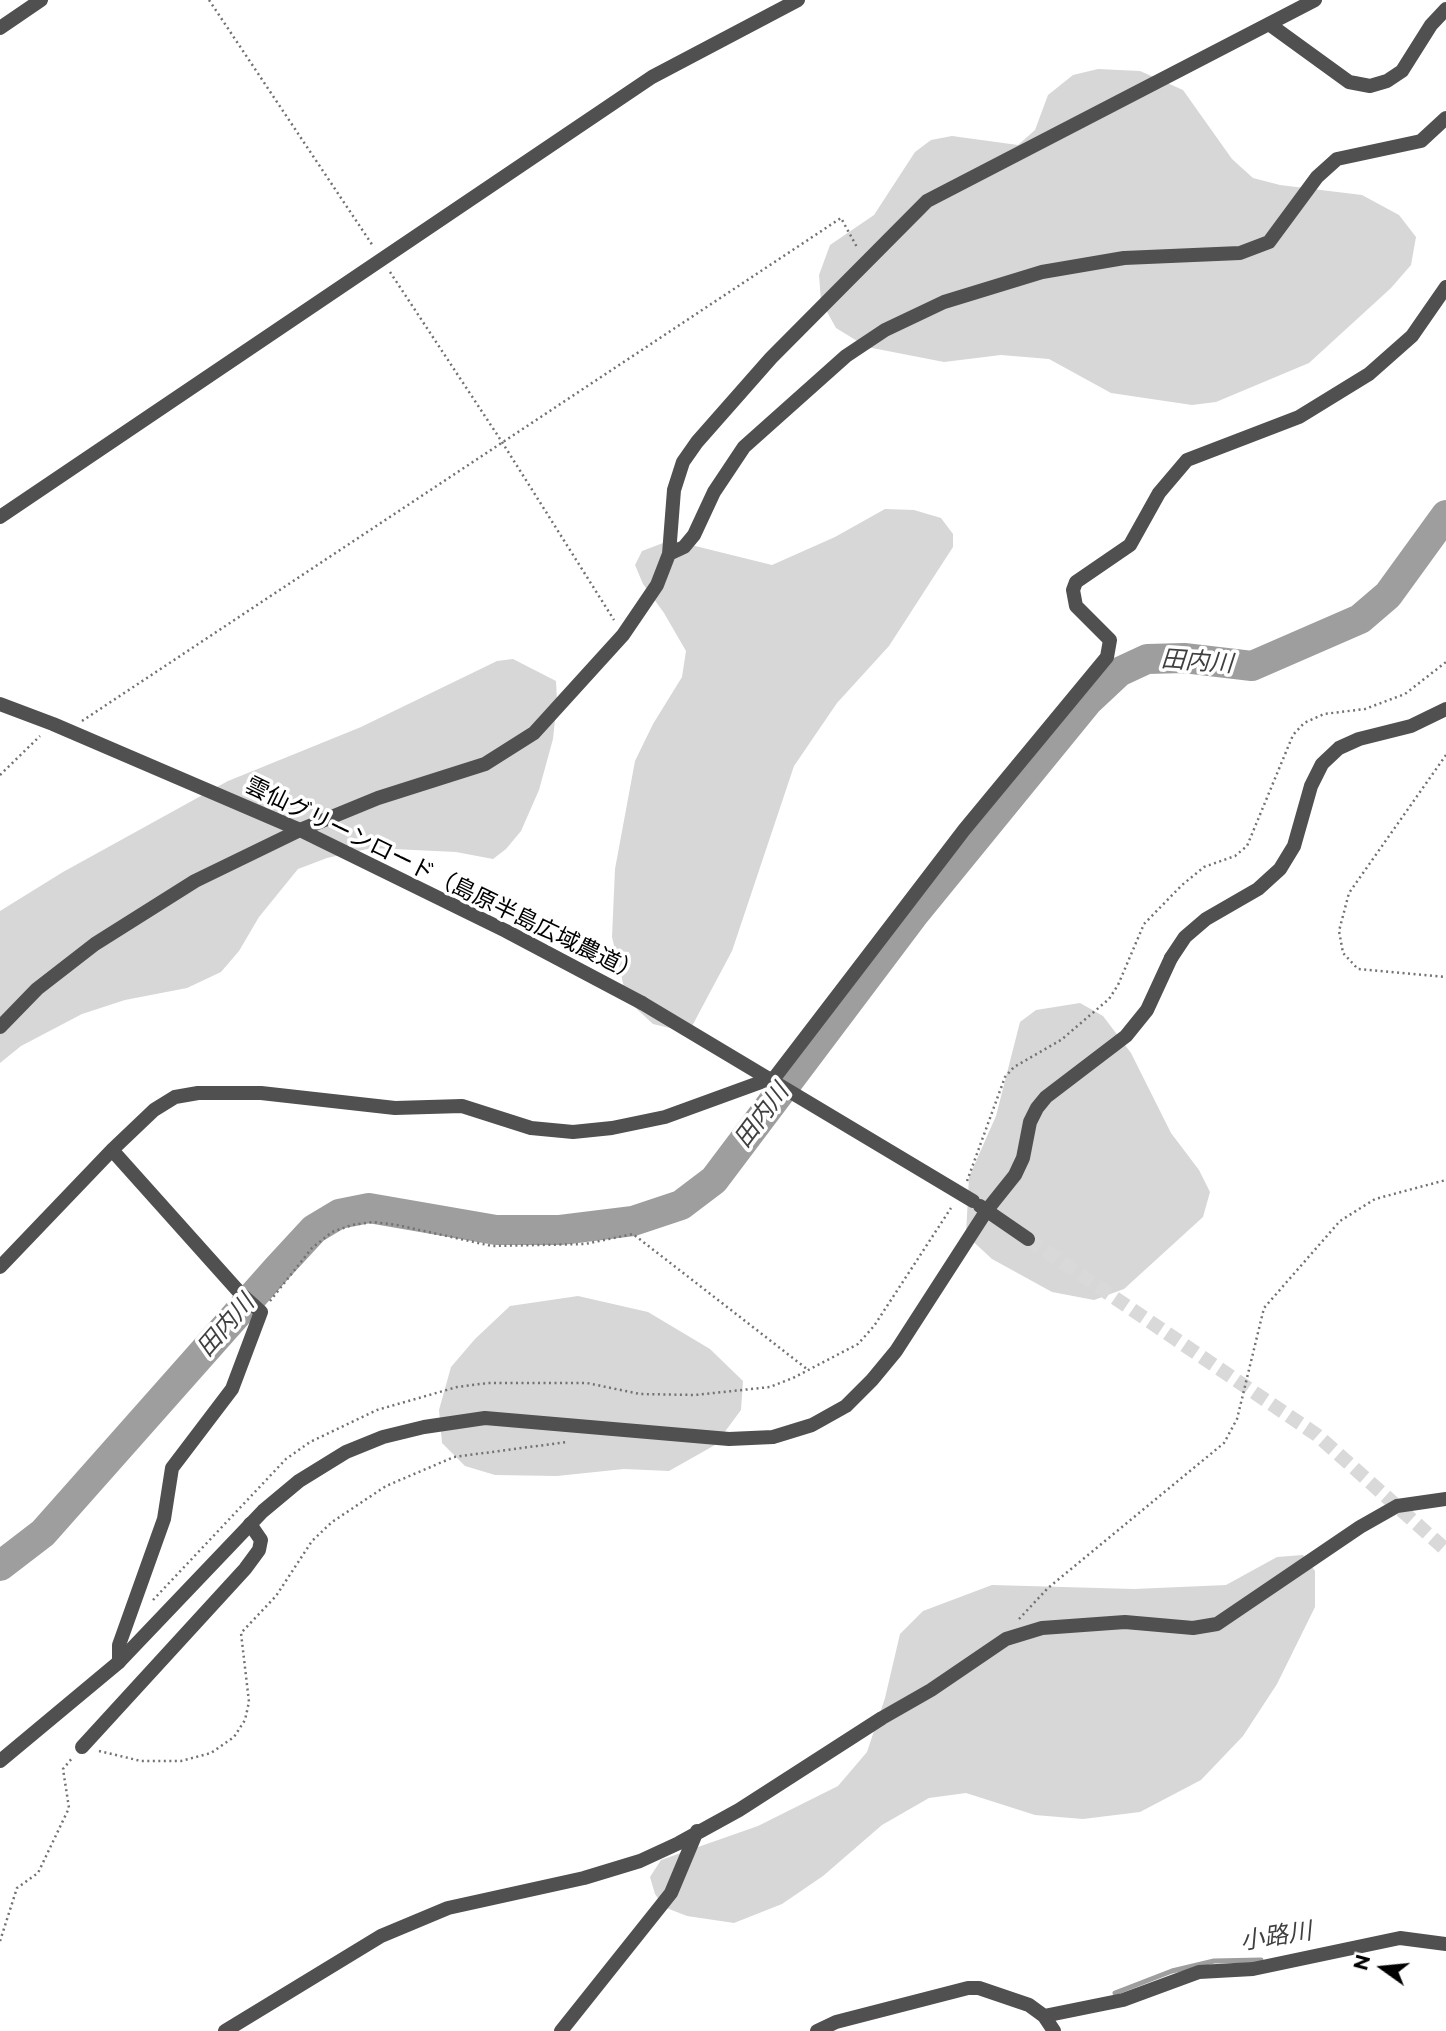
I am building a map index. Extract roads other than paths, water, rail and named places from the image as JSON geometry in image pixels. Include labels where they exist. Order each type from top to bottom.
[{"type":"street","points":[[0,28],[41,0]]},
{"type":"street","points":[[0,517],[380,258],[652,77],[798,0]]},
{"type":"street","points":[[0,1027],[37,989],[96,944],[195,881],[300,830],[378,797],[485,764],[534,733],[623,635],[657,585],[669,554],[674,489],[683,462],[697,442],[771,358],[865,261],[928,201],[1315,0]]},
{"type":"street","points":[[1269,24],[1349,82],[1370,86],[1387,81],[1402,71],[1431,25],[1446,9]]},
{"type":"street","points":[[669,554],[684,547],[694,535],[714,492],[744,447],[846,356],[885,330],[944,302],[1042,272],[1124,258],[1240,253],[1269,242],[1317,177],[1336,159],[1421,141],[1446,118]]},
{"type":"street","points":[[0,1267],[154,1110],[176,1097],[198,1093],[261,1093],[395,1108],[463,1106],[531,1128],[573,1132],[612,1128],[665,1117],[775,1077],[964,830],[1107,657],[1110,640],[1076,606],[1073,590],[1076,582],[1130,545],[1159,493],[1187,460],[1299,417],[1370,374],[1412,336],[1446,286]]},
{"type":"street","name":"雲仙グリーンロード（島原半島広域農道）","points":[[0,704],[68,730],[300,830],[506,931],[642,1003],[973,1201],[1028,1239]]},
{"type":"street","points":[[0,1760],[119,1662],[250,1524],[299,1481],[346,1452],[383,1437],[424,1427],[485,1418],[729,1438],[773,1437],[812,1425],[846,1406],[880,1370],[987,1210],[1015,1175],[1023,1158],[1030,1122],[1037,1108],[1046,1097],[1126,1036],[1147,1010],[1171,958],[1185,937],[1206,919],[1258,889],[1280,869],[1294,846],[1311,786],[1322,764],[1339,748],[1359,739],[1411,726],[1446,709]]},
{"type":"street","points":[[113,1150],[240,1293],[260,1311],[232,1389],[172,1468],[164,1519],[118,1645],[119,1662]]},
{"type":"street","points":[[226,2031],[381,1936],[448,1908],[584,1878],[640,1861],[739,1810],[881,1718],[931,1690],[1006,1639],[1042,1628],[1125,1622],[1193,1628],[1217,1624],[1360,1527],[1397,1506],[1446,1499]]},
{"type":"street","points":[[82,1747],[245,1569],[259,1550],[261,1540],[250,1524]]},
{"type":"street","points":[[561,2031],[671,1893],[697,1832]]},
{"type":"street","points":[[1044,2016],[1123,2000],[1199,1972],[1253,1969],[1400,1938],[1446,1944]]},
{"type":"street","points":[[817,2031],[836,2022],[968,1988],[1000,1994],[1029,2005],[1044,2016],[1054,2031]]},
{"type":"waterway","name":"田内川","points":[[0,1566],[43,1533],[314,1229],[339,1214],[369,1208],[496,1230],[560,1230],[633,1221],[681,1205],[714,1180],[915,913],[1088,701],[1119,672],[1147,659],[1184,658],[1252,666],[1360,619],[1388,595],[1446,515]]},
{"type":"waterway","name":"小路川","points":[[1115,1993],[1172,1971],[1214,1961],[1261,1960]]},
{"type":"tunnel","points":[[1028,1239],[1317,1435],[1446,1550]]}]
